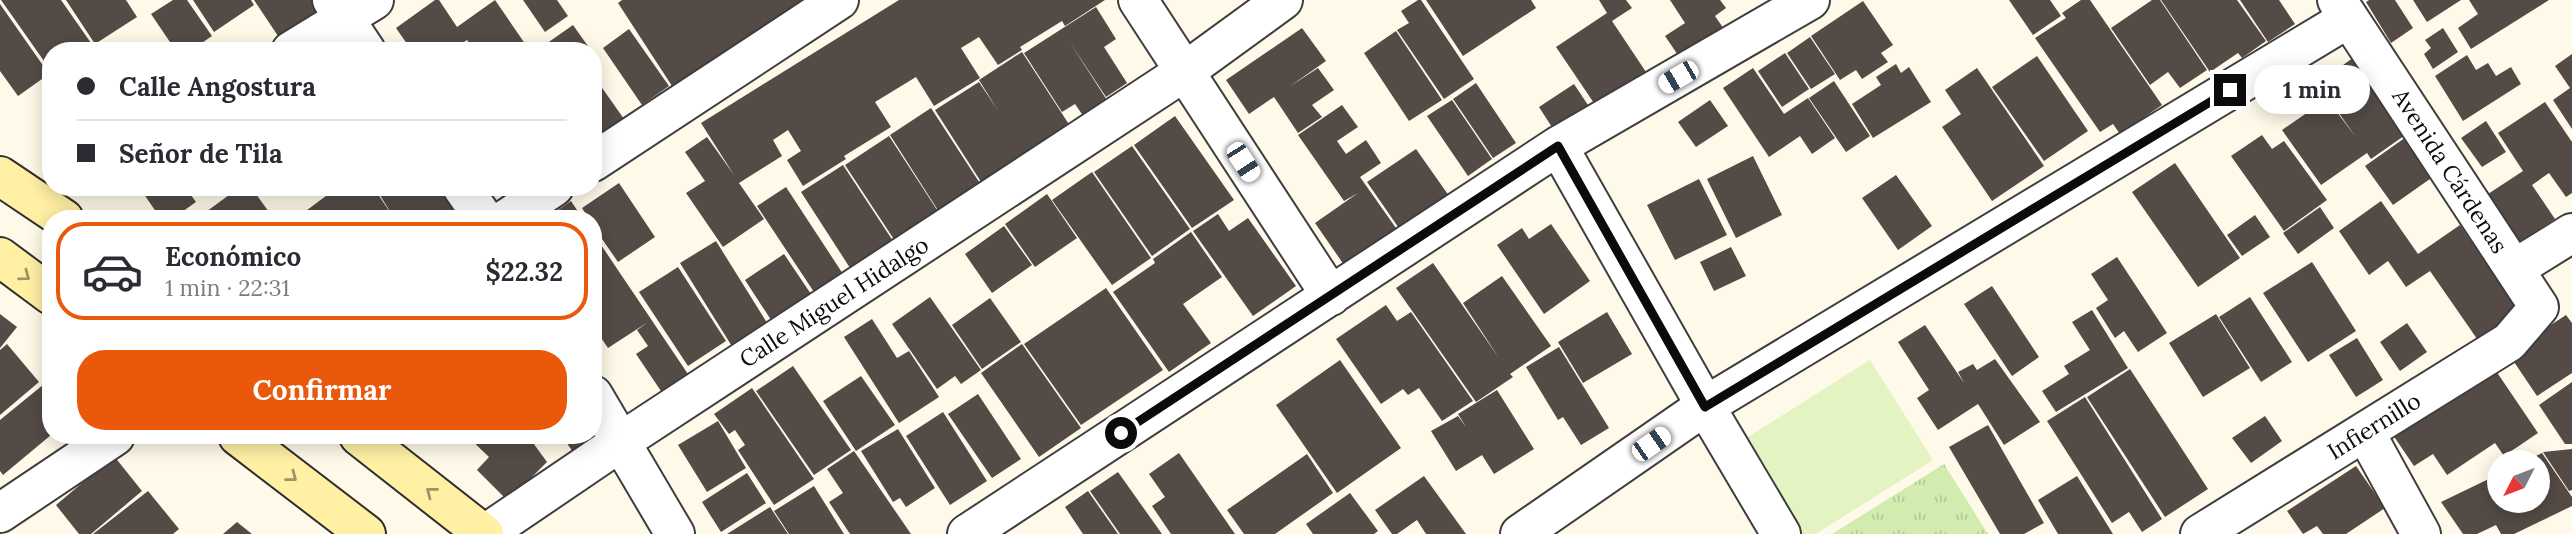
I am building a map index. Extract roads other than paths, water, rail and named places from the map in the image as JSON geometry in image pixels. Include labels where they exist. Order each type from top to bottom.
[{"type":"main road","points":[[0,176],[42,196]]},
{"type":"main road","points":[[0,257],[42,288]]},
{"type":"main road","points":[[248,444],[366,534]]},
{"type":"main road","points":[[369,444],[485,534]]},
{"type":"street","points":[[602,156],[839,0]]},
{"type":"street","points":[[1138,0],[1331,296]]},
{"type":"street","name":"Calle Miguel Hidalgo","points":[[485,534],[1184,72],[1283,0]]},
{"type":"street","points":[[967,534],[1768,11],[1810,0]]},
{"type":"street","points":[[303,42],[350,6],[363,42]]},
{"type":"street","points":[[1520,534],[1705,407],[2343,9]]},
{"type":"street","name":"Avenida Cárdenas","points":[[2343,9],[2539,307]]},
{"type":"street","points":[[1558,146],[1705,407],[1781,534]]},
{"type":"street","points":[[520,210],[540,196]]},
{"type":"street","points":[[2514,269],[2572,233]]},
{"type":"street","name":"Infiernillo","points":[[2200,534],[2509,342],[2539,307]]},
{"type":"street","points":[[602,409],[675,534]]},
{"type":"street","points":[[2365,432],[2421,534]]},
{"type":"street","points":[[0,513],[104,444]]}]
